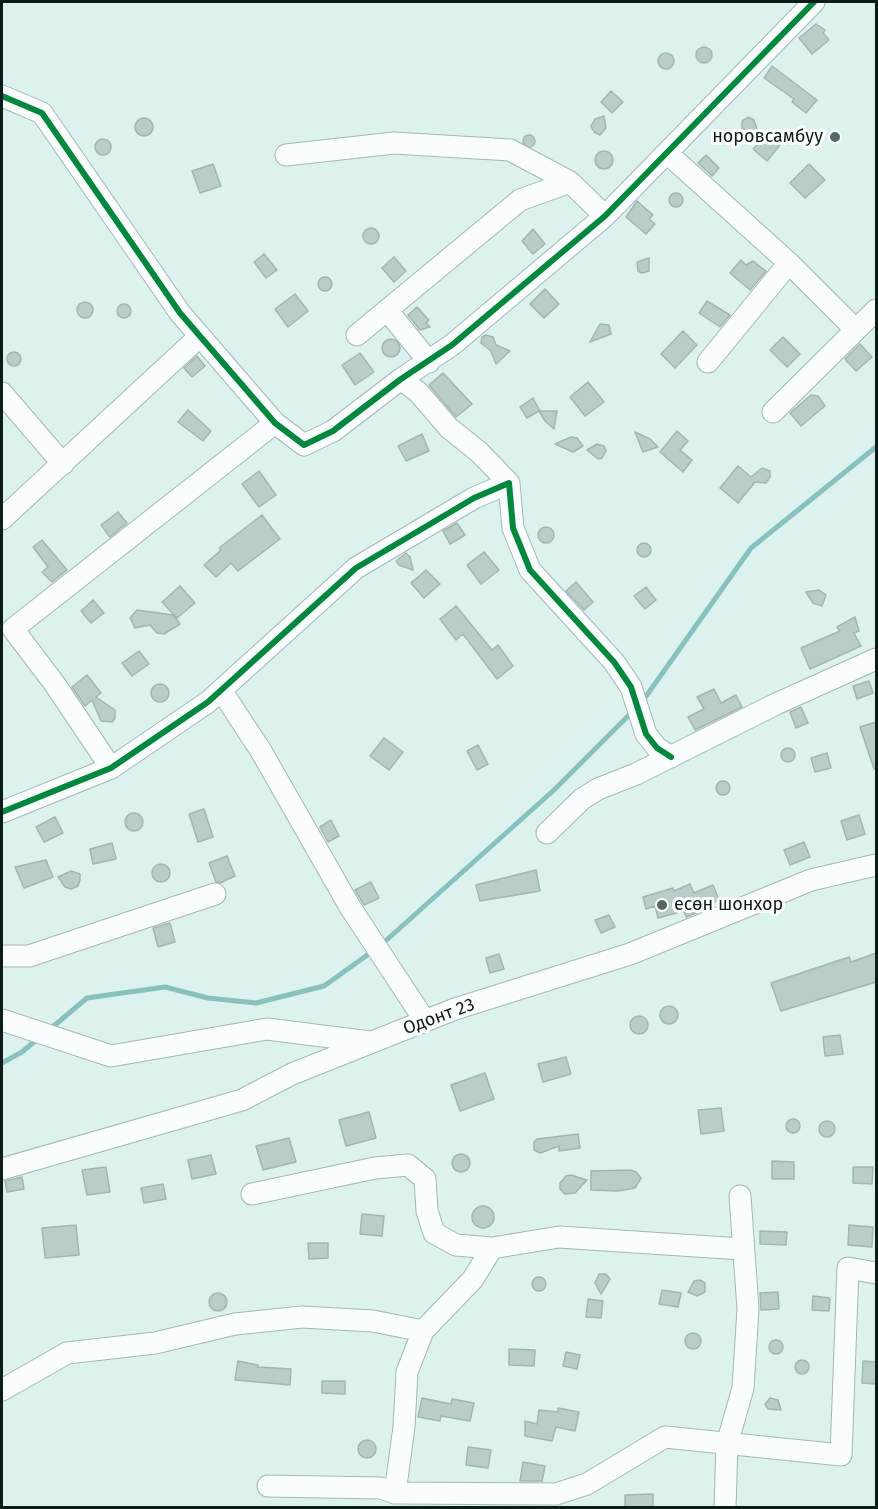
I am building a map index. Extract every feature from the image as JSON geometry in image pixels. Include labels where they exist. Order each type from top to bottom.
[{"type":"street","points":[[2,96],[42,113],[180,312],[275,423],[304,446],[333,431],[401,379],[429,362],[605,216],[814,2]]},
{"type":"street","points":[[286,155],[394,143],[510,150],[570,182],[605,216]]},
{"type":"street","points":[[667,153],[789,263],[855,329]]},
{"type":"street","points":[[357,335],[520,200],[570,182]]},
{"type":"street","points":[[708,362],[789,263]]},
{"type":"street","points":[[387,310],[429,362]]},
{"type":"street","points":[[773,412],[876,310]]},
{"type":"street","points":[[2,519],[200,336]]},
{"type":"street","points":[[401,379],[418,392],[449,428],[479,452],[509,483],[513,528],[530,570],[614,662],[631,687],[646,734],[657,748],[671,757]]},
{"type":"street","points":[[2,393],[63,464]]},
{"type":"street","points":[[111,768],[54,683],[13,629],[275,423]]},
{"type":"street","points":[[2,812],[111,768],[208,702],[356,568],[474,498],[509,483]]},
{"type":"street","points":[[547,833],[582,799],[598,789],[671,757],[776,704],[876,659]]},
{"type":"street","points":[[221,690],[261,751],[350,907],[385,956],[425,1021]]},
{"type":"street","name":"Одонт 23","points":[[2,1169],[242,1100],[292,1074],[425,1021],[630,954],[812,880],[876,865]]},
{"type":"street","points":[[2,956],[29,956],[215,894]]},
{"type":"street","points":[[2,1020],[111,1056],[267,1029],[371,1042]]},
{"type":"street","points":[[252,1194],[375,1168],[408,1165],[425,1179],[427,1211],[434,1233],[456,1245],[492,1248],[559,1237],[742,1249]]},
{"type":"street","points":[[725,1508],[727,1444],[743,1388],[748,1309],[740,1196]]},
{"type":"street","points":[[396,1493],[404,1427],[406,1372],[423,1331],[473,1279],[492,1248]]},
{"type":"street","points":[[268,1486],[381,1488],[396,1493],[556,1494],[587,1484],[665,1437],[841,1455],[848,1268],[876,1273]]},
{"type":"street","points":[[2,1390],[67,1353],[155,1343],[235,1324],[302,1317],[373,1321],[423,1331]]},
{"type":"building","points":[[816,24],[825,30],[823,33],[829,40],[812,54],[799,38]]},
{"type":"building","points":[[704,47],[712,55],[704,63],[696,55]]},
{"type":"building","points":[[663,53],[669,53],[674,61],[672,67],[663,69],[658,64],[658,58]]},
{"type":"building","points":[[772,66],[817,100],[806,113],[792,102],[794,99],[764,78]]},
{"type":"building","points":[[611,91],[623,102],[612,113],[601,102]]},
{"type":"building","points":[[604,116],[606,128],[600,135],[594,132],[591,126],[595,119]]},
{"type":"building","points":[[748,117],[754,120],[759,136],[742,128],[742,121]]},
{"type":"building","points":[[140,118],[148,118],[153,123],[151,134],[140,136],[135,131],[135,123]]},
{"type":"building","points":[[767,134],[780,145],[767,161],[753,149]]},
{"type":"building","points":[[531,135],[535,141],[531,147],[527,147],[523,139]]},
{"type":"building","points":[[103,139],[109,141],[111,147],[109,153],[103,155],[97,153],[95,147],[97,141]]},
{"type":"building","points":[[604,151],[610,154],[613,160],[610,166],[604,169],[598,166],[595,160],[598,154]]},
{"type":"building","points":[[706,155],[719,168],[712,176],[698,163]]},
{"type":"building","points":[[213,164],[221,186],[200,193],[192,171]]},
{"type":"building","points":[[809,164],[825,180],[805,198],[790,183]]},
{"type":"building","points":[[676,193],[681,195],[683,200],[681,205],[676,207],[671,205],[669,200],[671,195]]},
{"type":"building","points":[[637,201],[653,215],[649,219],[655,224],[646,234],[626,217]]},
{"type":"building","points":[[371,228],[377,230],[379,236],[377,242],[371,244],[365,242],[363,236],[365,230]]},
{"type":"building","points":[[533,229],[545,244],[533,254],[522,241]]},
{"type":"building","points":[[264,254],[277,270],[266,278],[254,262]]},
{"type":"building","points":[[394,257],[406,271],[394,282],[382,268]]},
{"type":"building","points":[[649,258],[649,271],[642,273],[638,271],[637,262]]},
{"type":"building","points":[[741,260],[746,265],[753,261],[766,271],[750,290],[730,273]]},
{"type":"building","points":[[322,277],[328,277],[332,284],[328,291],[322,291],[318,287],[318,281]]},
{"type":"building","points":[[545,289],[559,304],[544,318],[530,304]]},
{"type":"building","points":[[295,294],[308,311],[288,327],[275,309]]},
{"type":"building","points":[[707,301],[730,315],[720,327],[699,313]]},
{"type":"building","points":[[82,302],[88,302],[93,310],[91,316],[82,318],[77,313],[77,307]]},
{"type":"building","points":[[121,304],[127,304],[131,311],[127,318],[121,318],[117,314],[117,308]]},
{"type":"building","points":[[417,307],[429,320],[426,323],[430,327],[420,330],[408,315]]},
{"type":"building","points":[[600,324],[609,325],[611,334],[590,342]]},
{"type":"building","points":[[683,331],[697,345],[675,368],[661,354]]},
{"type":"building","points":[[486,335],[493,337],[496,345],[510,351],[496,364],[491,351],[481,343],[482,337]]},
{"type":"building","points":[[783,337],[800,354],[787,367],[770,350]]},
{"type":"building","points":[[391,339],[397,342],[400,348],[397,354],[391,357],[385,354],[382,348],[385,342]]},
{"type":"building","points":[[860,344],[872,357],[856,371],[845,359]]},
{"type":"building","points":[[11,352],[17,352],[21,359],[17,366],[11,366],[7,362],[7,356]]},
{"type":"building","points":[[360,353],[374,372],[355,385],[342,365]]},
{"type":"building","points":[[197,356],[205,366],[192,377],[184,368]]},
{"type":"building","points":[[443,373],[472,404],[456,417],[429,385]]},
{"type":"building","points":[[588,382],[604,402],[585,416],[570,397]]},
{"type":"building","points":[[811,395],[818,396],[825,406],[801,426],[790,413]]},
{"type":"building","points":[[533,398],[540,411],[557,411],[554,429],[539,411],[527,418],[520,407]]},
{"type":"building","points":[[188,410],[211,431],[203,441],[178,422]]},
{"type":"building","points":[[677,431],[688,441],[680,450],[692,460],[683,472],[660,452]]},
{"type":"building","points":[[635,432],[650,439],[658,447],[643,452]]},
{"type":"building","points":[[422,434],[429,451],[406,461],[398,446]]},
{"type":"building","points":[[571,437],[577,438],[583,446],[573,452],[555,444]]},
{"type":"building","points":[[597,444],[604,446],[606,451],[602,458],[598,459],[587,450]]},
{"type":"building","points":[[738,466],[751,477],[762,468],[770,471],[770,477],[766,483],[755,482],[738,503],[720,488]]},
{"type":"building","points":[[259,471],[276,495],[259,507],[242,484]]},
{"type":"building","points":[[118,512],[127,523],[110,537],[101,525]]},
{"type":"building","points":[[262,515],[280,539],[238,571],[231,563],[216,577],[204,565],[221,550],[219,548]]},
{"type":"building","points":[[457,523],[465,535],[450,544],[443,531]]},
{"type":"building","points":[[543,527],[549,527],[554,535],[552,541],[543,543],[538,538],[538,532]]},
{"type":"building","points":[[42,540],[67,570],[52,582],[42,572],[48,567],[33,547]]},
{"type":"building","points":[[641,543],[647,543],[651,550],[647,557],[641,557],[637,553],[637,547]]},
{"type":"building","points":[[484,552],[499,570],[481,584],[467,565]]},
{"type":"building","points":[[406,553],[410,557],[413,570],[399,565],[396,561]]},
{"type":"building","points":[[426,570],[440,584],[424,598],[411,583]]},
{"type":"building","points":[[576,582],[593,602],[584,610],[566,591]]},
{"type":"building","points":[[180,586],[195,603],[177,618],[162,602]]},
{"type":"building","points":[[646,587],[656,600],[645,609],[634,596]]},
{"type":"building","points":[[819,590],[826,595],[822,606],[813,603],[806,592]]},
{"type":"building","points":[[93,600],[104,613],[91,623],[81,611]]},
{"type":"building","points":[[456,606],[492,650],[498,645],[513,666],[497,679],[463,634],[456,640],[440,619]]},
{"type":"building","points":[[137,610],[173,615],[180,624],[164,634],[157,633],[150,625],[135,628],[130,618]]},
{"type":"building","points":[[855,617],[859,631],[854,633],[861,646],[810,669],[801,648],[840,631],[837,627]]},
{"type":"building","points":[[139,651],[149,664],[132,676],[122,663]]},
{"type":"building","points":[[87,675],[101,693],[96,697],[115,710],[115,718],[112,722],[101,721],[92,700],[85,706],[72,687]]},
{"type":"building","points":[[869,681],[873,693],[857,699],[853,686]]},
{"type":"building","points":[[160,684],[168,689],[169,693],[164,701],[160,702],[152,697],[151,693],[156,685]]},
{"type":"building","points":[[714,689],[721,703],[736,695],[742,707],[695,730],[688,717],[704,709],[697,697]]},
{"type":"building","points":[[801,707],[808,723],[796,728],[790,712]]},
{"type":"building","points":[[876,722],[876,769],[874,769],[860,727]]},
{"type":"building","points":[[384,738],[403,752],[389,770],[370,756]]},
{"type":"building","points":[[478,745],[488,764],[477,770],[467,751]]},
{"type":"building","points":[[785,748],[791,748],[795,755],[791,762],[785,762],[781,758],[781,752]]},
{"type":"building","points":[[827,753],[831,768],[815,772],[811,758]]},
{"type":"building","points":[[720,781],[726,781],[730,788],[726,795],[720,795],[716,791],[716,785]]},
{"type":"building","points":[[204,809],[213,837],[198,842],[189,814]]},
{"type":"building","points":[[134,813],[140,816],[143,822],[140,828],[134,831],[128,828],[125,822],[128,816]]},
{"type":"building","points":[[859,815],[865,834],[847,840],[841,821]]},
{"type":"building","points":[[55,817],[63,833],[44,842],[36,827]]},
{"type":"building","points":[[331,820],[339,836],[328,842],[320,827]]},
{"type":"building","points":[[804,842],[810,857],[790,865],[784,850]]},
{"type":"building","points":[[112,843],[116,859],[93,864],[90,849]]},
{"type":"building","points":[[227,856],[235,876],[220,883],[216,882],[209,863]]},
{"type":"building","points":[[46,860],[53,877],[24,888],[15,867]]},
{"type":"building","points":[[161,864],[167,867],[170,873],[167,879],[161,882],[155,879],[152,873],[155,867]]},
{"type":"building","points":[[536,870],[540,891],[480,901],[476,885]]},
{"type":"building","points":[[71,871],[80,874],[80,880],[78,886],[71,889],[65,887],[58,877]]},
{"type":"building","points":[[371,882],[379,898],[364,905],[355,890]]},
{"type":"building","points":[[690,884],[694,893],[713,885],[719,900],[705,906],[706,909],[686,917],[684,911],[658,918],[655,906],[646,909],[643,897],[673,888],[674,891]]},
{"type":"building","points":[[609,915],[615,927],[601,933],[595,920]]},
{"type":"building","points":[[170,923],[175,942],[158,947],[153,928]]},
{"type":"building","points":[[876,953],[876,982],[781,1011],[771,983],[849,957],[851,962]]},
{"type":"building","points":[[499,954],[504,969],[490,973],[486,958]]},
{"type":"building","points":[[669,1006],[675,1009],[678,1015],[675,1021],[669,1024],[663,1021],[660,1015],[663,1009]]},
{"type":"building","points":[[639,1016],[647,1021],[648,1025],[643,1033],[639,1034],[631,1029],[630,1025],[635,1017]]},
{"type":"building","points":[[840,1035],[843,1054],[825,1056],[823,1037]]},
{"type":"building","points":[[566,1057],[571,1074],[543,1082],[538,1064]]},
{"type":"building","points":[[485,1073],[494,1099],[460,1111],[451,1085]]},
{"type":"building","points":[[721,1108],[724,1131],[701,1134],[698,1110]]},
{"type":"building","points":[[369,1112],[376,1138],[346,1146],[339,1120]]},
{"type":"building","points":[[790,1119],[796,1119],[800,1126],[796,1133],[790,1133],[786,1129],[786,1123]]},
{"type":"building","points":[[827,1121],[835,1129],[827,1137],[819,1129]]},
{"type":"building","points":[[578,1134],[580,1148],[559,1151],[559,1146],[540,1153],[534,1150],[534,1142],[537,1139]]},
{"type":"building","points":[[289,1138],[296,1162],[263,1170],[256,1146]]},
{"type":"building","points":[[461,1154],[467,1157],[470,1163],[467,1169],[461,1172],[455,1169],[452,1163],[455,1157]]},
{"type":"building","points":[[211,1155],[216,1174],[192,1179],[188,1160]]},
{"type":"building","points":[[772,1161],[794,1162],[794,1179],[772,1179]]},
{"type":"building","points":[[106,1167],[110,1192],[87,1195],[82,1170]]},
{"type":"building","points":[[853,1167],[873,1167],[872,1184],[853,1183]]},
{"type":"building","points":[[631,1170],[641,1178],[635,1188],[618,1191],[591,1190],[591,1171]]},
{"type":"building","points":[[571,1175],[587,1180],[575,1193],[565,1194],[560,1189],[560,1183],[566,1176]]},
{"type":"building","points":[[22,1177],[24,1189],[7,1192],[5,1181]]},
{"type":"building","points":[[163,1184],[166,1199],[144,1203],[141,1188]]},
{"type":"building","points":[[483,1206],[493,1213],[494,1217],[487,1227],[483,1228],[473,1221],[472,1217],[479,1207]]},
{"type":"building","points":[[362,1214],[384,1216],[382,1236],[360,1234]]},
{"type":"building","points":[[76,1225],[79,1255],[45,1258],[42,1228]]},
{"type":"building","points":[[849,1225],[873,1227],[872,1247],[848,1245]]},
{"type":"building","points":[[760,1231],[787,1232],[786,1245],[760,1244]]},
{"type":"building","points":[[308,1243],[328,1243],[328,1258],[309,1259]]},
{"type":"building","points":[[599,1274],[606,1274],[610,1279],[601,1294],[595,1283]]},
{"type":"building","points":[[536,1277],[542,1277],[546,1284],[542,1291],[536,1291],[532,1287],[532,1281]]},
{"type":"building","points":[[700,1280],[705,1283],[705,1292],[697,1296],[688,1292],[694,1281]]},
{"type":"building","points":[[662,1290],[681,1293],[678,1307],[659,1304]]},
{"type":"building","points":[[778,1292],[779,1309],[761,1310],[760,1293]]},
{"type":"building","points":[[218,1293],[224,1296],[227,1302],[224,1308],[218,1311],[212,1308],[209,1302],[212,1296]]},
{"type":"building","points":[[813,1296],[830,1298],[829,1311],[812,1310]]},
{"type":"building","points":[[588,1299],[603,1301],[601,1318],[586,1317]]},
{"type":"building","points":[[693,1333],[701,1341],[693,1349],[685,1341]]},
{"type":"building","points":[[773,1340],[779,1340],[783,1347],[779,1354],[773,1354],[769,1350],[769,1344]]},
{"type":"building","points":[[509,1349],[535,1350],[534,1366],[509,1365]]},
{"type":"building","points":[[566,1352],[580,1355],[577,1369],[563,1366]]},
{"type":"building","points":[[799,1360],[805,1360],[809,1367],[805,1374],[799,1374],[795,1370],[795,1364]]},
{"type":"building","points":[[238,1361],[258,1365],[258,1367],[291,1369],[290,1385],[235,1380]]},
{"type":"building","points":[[863,1361],[876,1362],[876,1384],[862,1383]]},
{"type":"building","points":[[322,1381],[345,1381],[345,1394],[322,1393]]},
{"type":"building","points":[[422,1398],[451,1404],[452,1399],[474,1403],[470,1421],[441,1416],[440,1421],[418,1417]]},
{"type":"building","points":[[770,1398],[778,1400],[781,1410],[768,1409],[765,1404]]},
{"type":"building","points":[[558,1408],[579,1412],[575,1431],[556,1427],[552,1441],[525,1436],[525,1421],[537,1424],[539,1410],[558,1412]]},
{"type":"building","points":[[367,1440],[373,1443],[376,1449],[373,1455],[367,1458],[361,1455],[358,1449],[361,1443]]},
{"type":"building","points":[[468,1447],[491,1450],[488,1468],[466,1465]]},
{"type":"building","points":[[523,1462],[545,1466],[542,1481],[520,1481]]},
{"type":"building","points":[[653,1494],[653,1508],[625,1508],[625,1495]]},
{"type":"waterway","points":[[642,702],[751,548],[876,447]]},
{"type":"waterway","points":[[381,945],[554,790],[633,711]]},
{"type":"waterway","points":[[49,1030],[87,998],[165,987],[208,998],[256,1003],[324,986],[373,951]]},
{"type":"waterway","points":[[2,1063],[22,1052],[40,1037]]},
{"type":"cycle path","points":[[2,96],[42,113],[180,313],[275,423],[304,445],[333,431],[401,379],[452,345],[605,216],[814,2]]},
{"type":"cycle path","points":[[2,812],[111,768],[208,702],[356,568],[474,498],[509,483],[513,528],[530,570],[614,662],[631,687],[646,734],[657,748],[671,757]]},
{"type":"place","name":"норовсамбуу","points":[[835,137]]},
{"type":"place","name":"есөн шонхор","points":[[662,905]]}]
